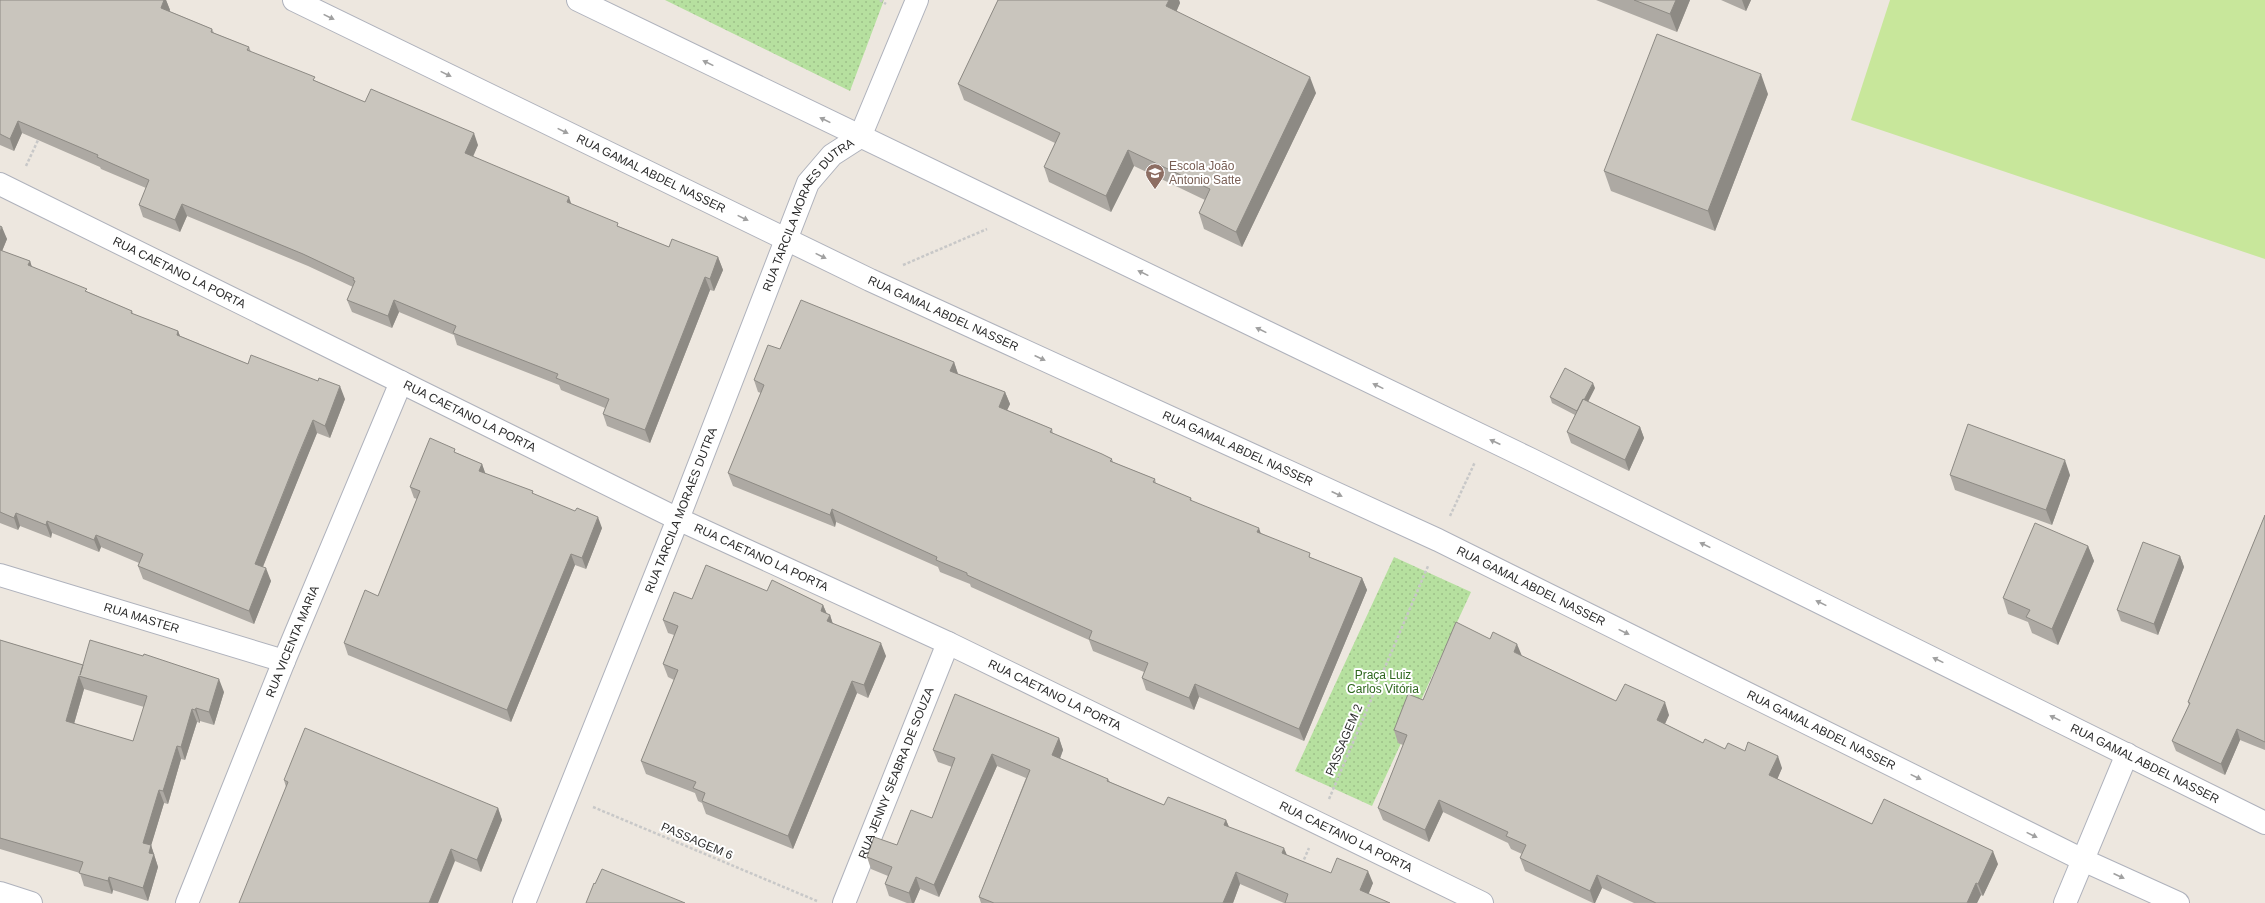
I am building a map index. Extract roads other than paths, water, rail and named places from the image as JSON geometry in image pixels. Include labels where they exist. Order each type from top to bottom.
[{"type":"street","name":"RUA GAMAL ABDEL NASSER","points":[[294,0],[870,280],[1438,540],[2083,860],[2178,903]]},
{"type":"street","name":"RUA GAMAL ABDEL NASSER","points":[[578,0],[1487,438],[2265,823]]},
{"type":"street","points":[[860,137],[917,0]]},
{"type":"street","name":"RUA TARCILA MORAES DUTRA","points":[[524,903],[678,519],[808,183],[815,172],[832,155],[860,137]]},
{"type":"street","name":"RUA CAETANO LA PORTA","points":[[7,188],[678,519],[948,644],[1482,903]]},
{"type":"street","name":"RUA VICENTA MARIA","points":[[186,903],[284,661],[401,382]]},
{"type":"street","name":"RUA MASTER","points":[[0,575],[284,661]]},
{"type":"street","name":"RUA JENNY SEABRA DE SOUZA","points":[[844,903],[948,644]]},
{"type":"street","points":[[2065,903],[2127,754]]},
{"type":"street","points":[[0,893],[31,903]]},
{"type":"place","name":"Escola João Antonio Satte","points":[[1155,190]]},
{"type":"park label","name":"Praça Luiz Carlos Vitória","points":[[1383,682]]}]
